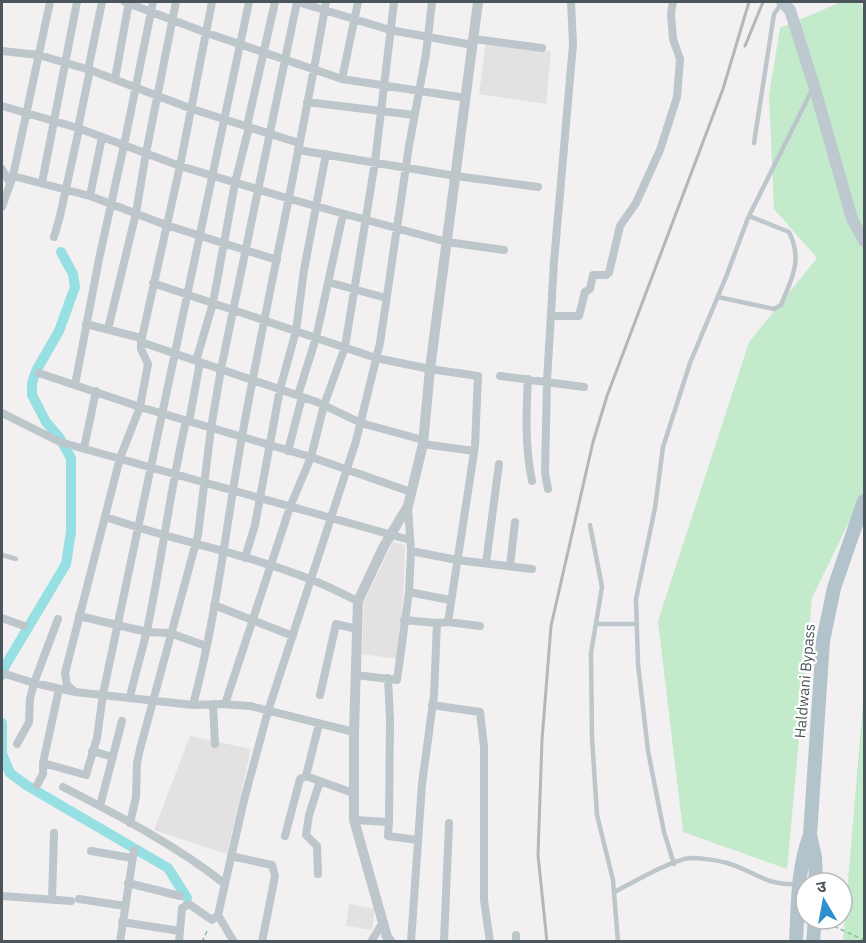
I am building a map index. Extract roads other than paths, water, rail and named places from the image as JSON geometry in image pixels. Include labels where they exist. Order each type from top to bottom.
[{"type":"main road","points":[[782,2],[790,10],[852,219],[864,241]]},
{"type":"main road","name":"Haldwani Bypass","points":[[816,871],[816,858],[810,835],[822,641],[834,588],[864,501]]},
{"type":"main road","name":"Haldwani Bypass","points":[[801,871],[803,851],[810,835]]},
{"type":"street","points":[[2,207],[3,195],[12,180],[50,2]]},
{"type":"street","points":[[42,183],[77,2]]},
{"type":"street","points":[[54,237],[79,128],[102,2]]},
{"type":"street","points":[[115,79],[127,2],[152,6],[173,19],[207,33],[342,79],[466,98]]},
{"type":"street","points":[[108,329],[136,213],[176,2]]},
{"type":"street","points":[[75,692],[67,685],[65,673],[120,458],[140,407],[148,364],[141,349],[141,340],[192,109],[212,2]]},
{"type":"street","points":[[43,764],[86,775],[97,738],[103,694],[249,2]]},
{"type":"street","points":[[130,697],[147,632],[174,475],[188,422],[198,361],[213,303],[235,183],[275,2]]},
{"type":"street","points":[[130,823],[136,797],[139,756],[155,700],[170,633],[196,543],[221,369],[298,2],[325,5],[355,19],[390,30],[428,38],[542,48]]},
{"type":"street","points":[[342,79],[358,2]]},
{"type":"street","points":[[225,704],[290,507],[310,457],[324,405],[345,347],[375,162],[394,2]]},
{"type":"street","points":[[215,917],[268,711],[361,423],[376,358],[432,2]]},
{"type":"street","points":[[356,675],[397,680],[409,592],[411,551],[408,506],[423,442],[430,369],[478,2]]},
{"type":"street","points":[[548,489],[545,473],[547,381],[554,262],[573,44],[571,2]]},
{"type":"street","points":[[551,316],[579,316],[585,292],[590,289],[593,275],[609,273],[620,226],[636,203],[660,150],[677,97],[680,59],[673,39],[671,13],[673,2]]},
{"type":"street","points":[[193,705],[224,552],[232,491],[290,199],[325,5]]},
{"type":"street","points":[[75,385],[110,202],[152,6]]},
{"type":"street","points":[[2,51],[39,55],[89,70],[192,109],[327,154],[456,176],[538,187]]},
{"type":"street","points":[[307,102],[414,115]]},
{"type":"street","points":[[2,106],[79,128],[180,166],[396,230],[447,242],[504,250]]},
{"type":"street","points":[[90,196],[102,137]]},
{"type":"street","points":[[245,558],[255,525],[280,389],[296,331],[304,270],[327,154]]},
{"type":"street","points":[[2,169],[12,180],[66,188],[110,202],[166,225],[277,260]]},
{"type":"street","points":[[288,451],[343,214]]},
{"type":"street","points":[[328,282],[386,298]]},
{"type":"street","points":[[153,283],[376,358],[478,376],[474,451],[448,622]]},
{"type":"street","points":[[86,324],[108,329],[253,379],[324,405],[361,423],[423,442],[474,451]]},
{"type":"street","points":[[39,373],[188,422],[310,457],[411,492]]},
{"type":"street","points":[[500,376],[584,387]]},
{"type":"street","points":[[528,379],[527,456],[532,481]]},
{"type":"street","points":[[84,448],[96,391]]},
{"type":"street","points":[[2,412],[62,443],[410,540]]},
{"type":"street","points":[[486,563],[499,464]]},
{"type":"street","points":[[391,942],[383,922],[354,820],[358,601],[390,536],[408,506]]},
{"type":"street","points":[[106,517],[272,566],[312,580],[358,601]]},
{"type":"street","points":[[510,566],[515,522]]},
{"type":"street","points":[[411,551],[457,560],[532,569]]},
{"type":"street","points":[[409,592],[450,600]]},
{"type":"street","points":[[214,605],[293,636]]},
{"type":"street","points":[[79,616],[147,632],[170,633],[206,646]]},
{"type":"street","points":[[2,618],[24,626]]},
{"type":"street","points":[[17,744],[29,722],[30,699],[34,683],[58,619]]},
{"type":"street","points":[[404,620],[480,626]]},
{"type":"street","points":[[411,942],[422,784],[432,705],[437,623]]},
{"type":"street","points":[[320,695],[336,624],[357,629]]},
{"type":"street","points":[[3,674],[75,692],[193,705],[250,706],[354,732]]},
{"type":"street","points":[[388,678],[390,720],[388,836],[418,840]]},
{"type":"street","points":[[37,785],[42,774],[59,689]]},
{"type":"street","points":[[213,704],[215,744]]},
{"type":"street","points":[[432,705],[480,712],[484,747],[484,900],[490,942]]},
{"type":"street","points":[[100,806],[122,721]]},
{"type":"street","points":[[306,776],[319,724]]},
{"type":"street","points":[[92,751],[113,757]]},
{"type":"street","points":[[285,836],[300,779],[306,776],[353,793]]},
{"type":"street","points":[[318,874],[316,846],[306,835],[309,815],[320,781]]},
{"type":"street","points":[[63,787],[198,862],[225,884]]},
{"type":"street","points":[[354,820],[389,822]]},
{"type":"street","points":[[444,942],[449,823]]},
{"type":"street","points":[[52,900],[54,833]]},
{"type":"street","points":[[91,851],[133,854],[120,942]]},
{"type":"street","points":[[231,856],[272,865],[275,876],[262,942]]},
{"type":"street","points":[[128,883],[180,896]]},
{"type":"street","points":[[2,896],[75,900],[125,906]]},
{"type":"street","points":[[180,942],[182,908],[189,904],[215,917],[234,942]]},
{"type":"street","points":[[122,922],[180,931]]},
{"type":"street","points":[[371,942],[383,922]]},
{"type":"lane","points":[[754,143],[774,14],[782,2]]},
{"type":"lane","points":[[674,864],[664,832],[648,751],[638,664],[636,599],[655,507],[663,447],[690,363],[749,216],[814,86]]},
{"type":"lane","points":[[718,297],[778,308],[796,268],[797,257],[789,232],[749,216]]},
{"type":"lane","points":[[590,525],[602,587],[591,652],[592,738],[597,815],[613,880],[618,942]]},
{"type":"lane","points":[[2,555],[16,559]]},
{"type":"lane","points":[[596,624],[637,624]]},
{"type":"lane","points":[[614,892],[654,871],[689,858],[727,863],[773,884],[794,884]]},
{"type":"waterway","points":[[2,675],[5,666],[66,564],[71,532],[71,458],[59,437],[46,422],[32,395],[32,383],[36,371],[59,331],[75,287],[73,274],[61,252]]},
{"type":"waterway","points":[[2,723],[2,754],[10,773],[26,785],[168,868],[187,898]]},
{"type":"railway","points":[[547,942],[538,855],[542,740],[551,626],[593,442],[607,396],[723,89],[749,2]]},
{"type":"railway","points":[[745,46],[763,2]]}]
